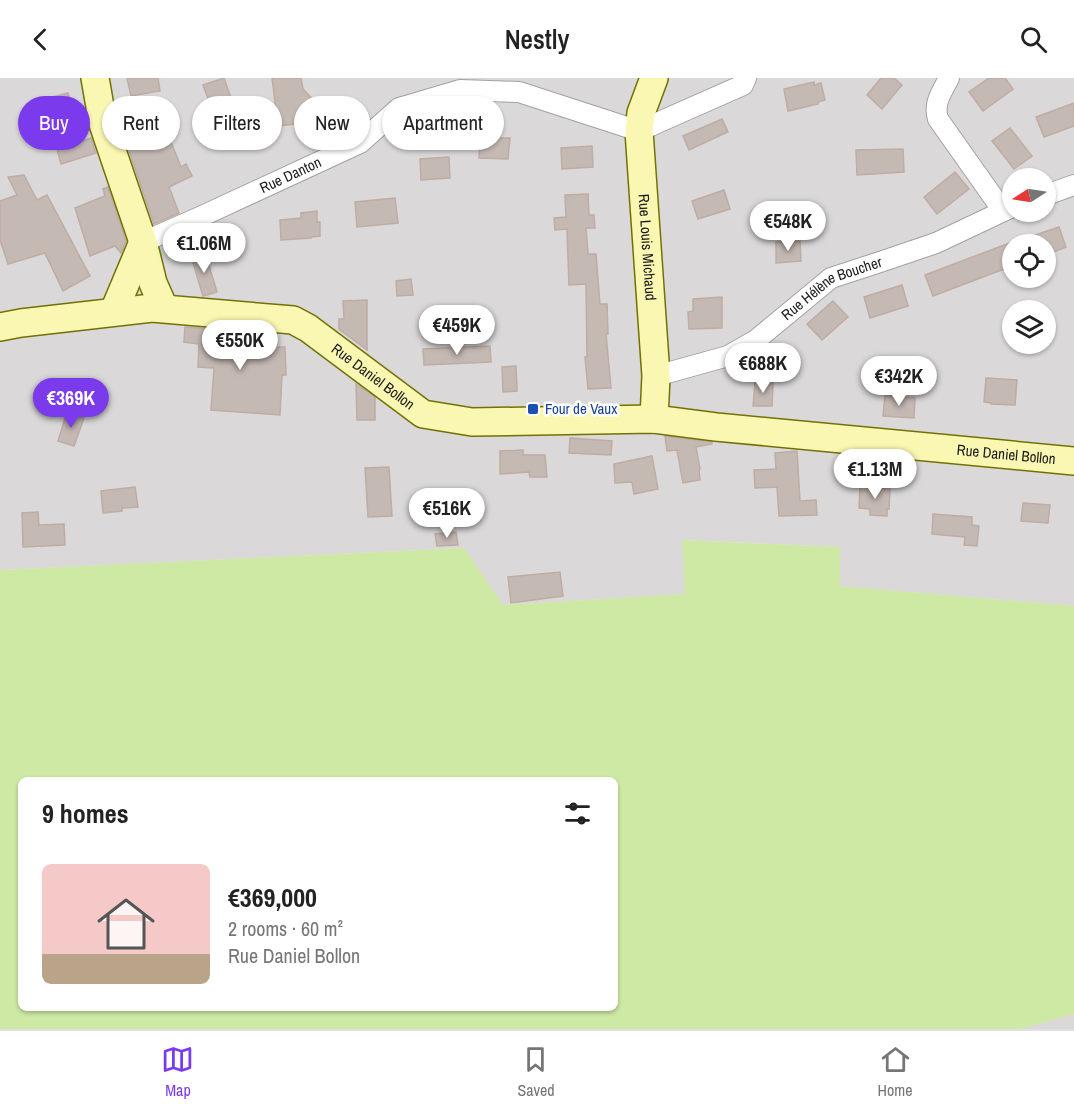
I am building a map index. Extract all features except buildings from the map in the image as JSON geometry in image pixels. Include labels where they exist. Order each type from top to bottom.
[{"type":"street","points":[[95,78],[103,124],[143,242],[153,283],[164,309]]},
{"type":"street","name":"Rue Louis Michaud","points":[[654,78],[641,113],[639,130],[656,376],[654,419]]},
{"type":"street","points":[[639,130],[743,86],[746,78]]},
{"type":"street","points":[[949,78],[935,110],[938,119],[1002,201]]},
{"type":"street","name":"Rue Danton","points":[[143,242],[200,218],[360,143],[399,108],[460,90],[519,92],[639,130]]},
{"type":"street","points":[[1056,191],[1074,185]]},
{"type":"street","name":"Rue Hélène Boucher","points":[[656,376],[728,356],[756,340],[831,278],[936,243],[1002,212]]},
{"type":"street","points":[[114,311],[143,242]]},
{"type":"street","name":"Rue Daniel Bollon","points":[[0,327],[152,308],[293,320],[308,328],[423,414],[472,422],[654,419],[1074,461]]},
{"type":"shaded area","points":[[0,78],[1074,78],[1074,606],[840,586],[840,547],[683,540],[686,594],[503,605],[464,548],[0,570]]},
{"type":"shaded area","points":[[1074,1014],[1074,1029],[1020,1029]]},
{"type":"green space","points":[[682,540],[840,547],[840,586],[1074,606],[1074,1014],[1020,1029],[0,1029],[0,570],[464,548],[503,605],[685,594]]},
{"type":"place","name":"Four de Vaux","points":[[533,409]]}]
